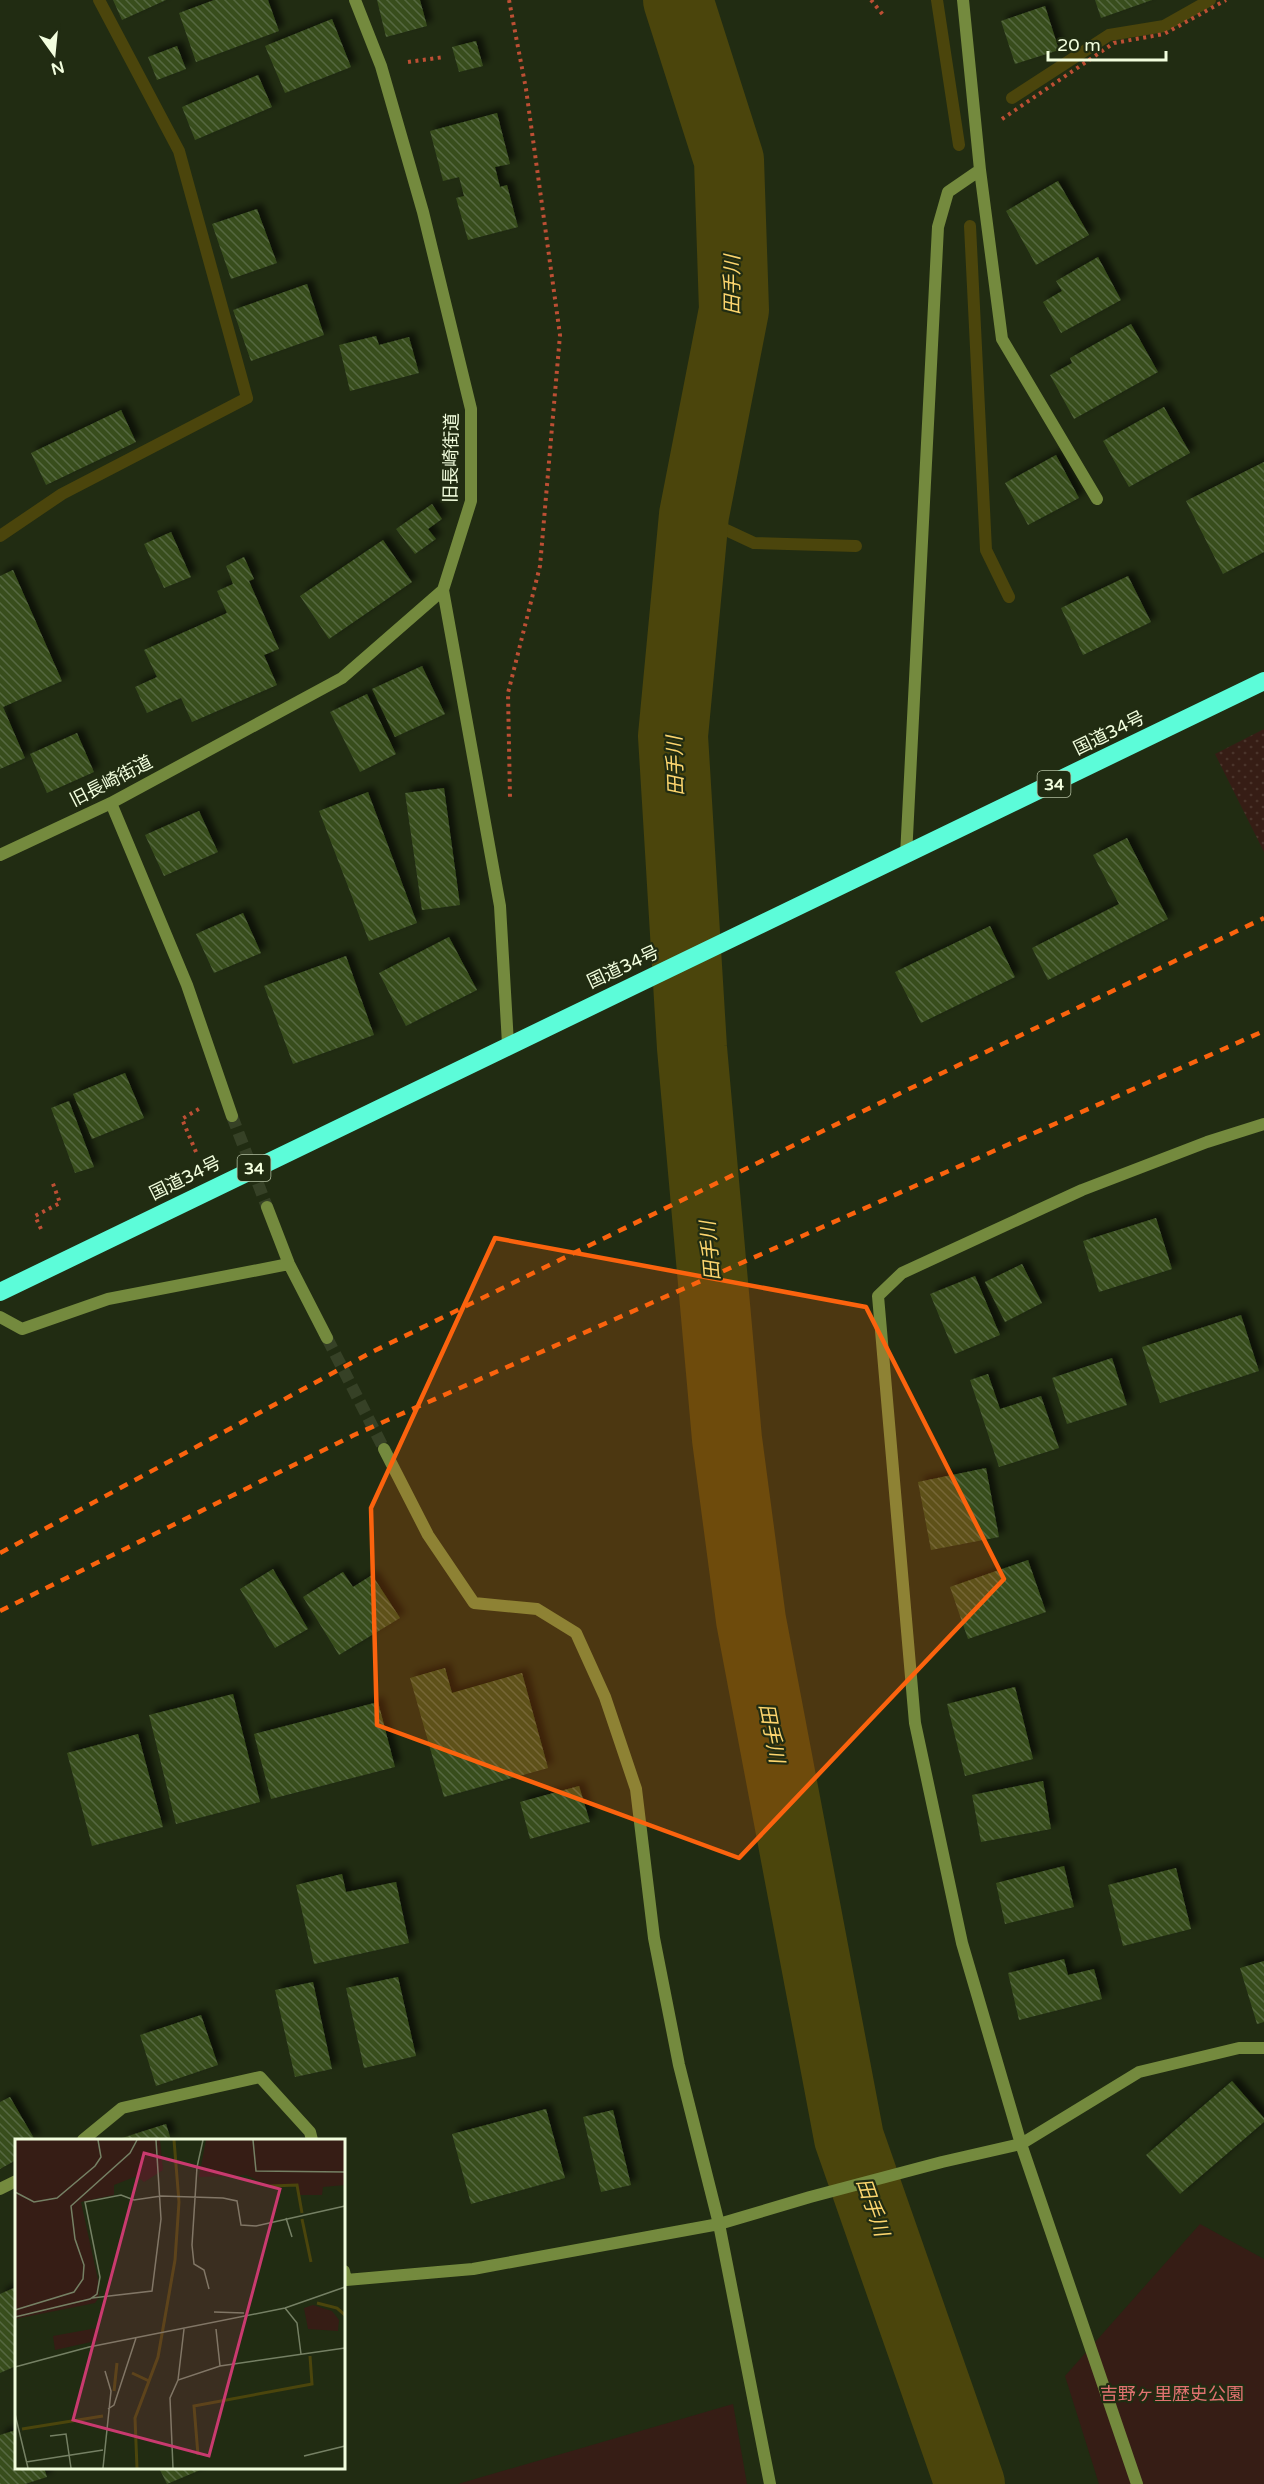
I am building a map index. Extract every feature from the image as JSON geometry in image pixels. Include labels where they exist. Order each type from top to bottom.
[{"type":"highway","name":"国道34号","points":[[0,1292],[508,1044],[844,886],[1264,681]]},
{"type":"street","name":"旧長崎街道","points":[[0,855],[111,803],[342,678],[443,590],[471,501],[471,409],[423,212],[381,66],[355,0]]},
{"type":"street","points":[[963,0],[976,136],[1002,339],[1096,499]]},
{"type":"street","points":[[906,856],[938,227],[948,192],[980,170]]},
{"type":"street","points":[[443,590],[500,906],[508,1044]]},
{"type":"street","points":[[111,803],[187,985],[232,1116]]},
{"type":"street","points":[[1137,2484],[1021,2144],[962,1942],[915,1723],[878,1296],[902,1273],[1082,1190],[1207,1142],[1264,1124]]},
{"type":"street","points":[[267,1207],[289,1264],[327,1338]]},
{"type":"street","points":[[0,1317],[22,1329],[108,1299],[289,1264]]},
{"type":"street","points":[[384,1449],[428,1535],[474,1603],[537,1609],[576,1633],[605,1697],[636,1789],[654,1938],[680,2065],[719,2224],[770,2484]]},
{"type":"street","points":[[345,2276],[346,2280],[473,2269],[719,2224],[942,2162],[1021,2144],[1139,2072],[1239,2048],[1264,2048]]},
{"type":"street","points":[[84,2139],[122,2108],[260,2077],[310,2132],[312,2139]]},
{"type":"street","points":[[0,2189],[15,2182]]},
{"type":"path","points":[[489,837],[510,799],[508,693],[540,566],[560,335],[526,89],[509,0]]},
{"type":"path","points":[[871,0],[884,16]]},
{"type":"path","points":[[976,136],[1114,43],[1164,34],[1226,0]]},
{"type":"path","points":[[381,66],[444,57]]},
{"type":"path","points":[[196,1152],[182,1119],[224,1094]]},
{"type":"path","points":[[41,1229],[35,1216],[60,1203],[52,1181]]},
{"type":"highlighted area","points":[[495,1238],[866,1307],[1004,1579],[739,1858],[377,1725],[371,1508]]},
{"type":"green space","points":[[1264,729],[1264,852],[1215,754]]},
{"type":"green space","name":"吉野ヶ里歴史公園","points":[[1200,2224],[1264,2259],[1264,2484],[1099,2484],[1065,2376]]},
{"type":"green space","points":[[733,2404],[747,2484],[458,2484]]},
{"type":"building","points":[[113,0],[166,0],[122,20]]},
{"type":"building","points":[[214,0],[268,0],[279,31],[196,62],[179,13]]},
{"type":"building","points":[[377,0],[420,0],[427,26],[386,37]]},
{"type":"building","points":[[1095,0],[1152,0],[1101,18]]},
{"type":"building","points":[[1045,6],[1059,50],[1015,64],[1001,21]]},
{"type":"building","points":[[332,19],[351,67],[285,93],[265,46]]},
{"type":"building","points":[[476,41],[483,66],[459,72],[452,47]]},
{"type":"building","points":[[177,46],[186,69],[157,80],[148,57]]},
{"type":"building","points":[[258,75],[272,107],[195,140],[182,107]]},
{"type":"building","points":[[497,113],[510,164],[495,167],[500,187],[507,185],[518,227],[468,240],[456,198],[464,196],[459,177],[443,181],[430,131]]},
{"type":"building","points":[[1058,181],[1089,235],[1036,265],[1006,211]]},
{"type":"building","points":[[257,209],[277,263],[231,279],[212,224]]},
{"type":"building","points":[[1098,257],[1121,300],[1061,333],[1043,302],[1062,291],[1056,281]]},
{"type":"building","points":[[307,284],[324,335],[251,361],[233,310]]},
{"type":"building","points":[[1131,324],[1158,372],[1074,419],[1050,375],[1072,363],[1070,358]]},
{"type":"building","points":[[376,336],[379,345],[409,337],[419,373],[350,391],[339,345]]},
{"type":"building","points":[[1164,407],[1190,453],[1129,487],[1103,441]]},
{"type":"building","points":[[121,410],[136,442],[46,485],[31,453]]},
{"type":"building","points":[[1056,455],[1079,498],[1028,525],[1005,483]]},
{"type":"building","points":[[1264,462],[1264,552],[1223,574],[1186,501]]},
{"type":"building","points":[[432,504],[442,519],[428,529],[436,539],[415,554],[396,529]]},
{"type":"building","points":[[171,532],[191,577],[164,588],[144,544]]},
{"type":"building","points":[[383,540],[412,582],[329,639],[300,596]]},
{"type":"building","points":[[244,557],[254,579],[249,581],[279,649],[264,655],[277,685],[192,722],[181,698],[147,713],[135,687],[157,677],[144,650],[227,613],[217,591],[233,584],[226,566]]},
{"type":"building","points":[[13,570],[62,681],[3,707],[25,758],[0,769],[0,576]]},
{"type":"building","points":[[1128,576],[1151,622],[1083,655],[1061,608]]},
{"type":"building","points":[[422,666],[445,714],[395,737],[372,689]]},
{"type":"building","points":[[367,694],[396,754],[360,772],[330,712]]},
{"type":"building","points":[[77,733],[94,772],[47,793],[30,754]]},
{"type":"building","points":[[444,788],[460,905],[422,910],[405,793]]},
{"type":"building","points":[[368,792],[417,923],[369,941],[319,811]]},
{"type":"building","points":[[199,811],[218,852],[164,876],[145,835]]},
{"type":"building","points":[[1127,838],[1168,919],[1048,980],[1032,948],[1119,904],[1093,855]]},
{"type":"building","points":[[243,913],[261,953],[214,973],[196,934]]},
{"type":"building","points":[[990,926],[1015,977],[921,1023],[895,972]]},
{"type":"building","points":[[449,937],[477,990],[406,1026],[379,973]]},
{"type":"building","points":[[346,956],[374,1035],[293,1064],[264,986]]},
{"type":"building","points":[[125,1073],[144,1118],[92,1139],[73,1094]]},
{"type":"building","points":[[69,1101],[94,1167],[75,1173],[51,1108]]},
{"type":"building","points":[[1156,1218],[1172,1269],[1099,1292],[1083,1241]]},
{"type":"building","points":[[1022,1264],[1042,1303],[1005,1322],[985,1282]]},
{"type":"building","points":[[975,1276],[1000,1335],[955,1354],[930,1294]]},
{"type":"building","points":[[1241,1315],[1259,1371],[1160,1403],[1142,1347]]},
{"type":"building","points":[[1112,1358],[1127,1405],[1067,1424],[1052,1378]]},
{"type":"building","points":[[988,1374],[1000,1409],[1041,1396],[1059,1448],[999,1467],[970,1380]]},
{"type":"building","points":[[986,1468],[999,1537],[931,1550],[918,1482]]},
{"type":"building","points":[[1028,1560],[1046,1612],[968,1639],[950,1587]]},
{"type":"building","points":[[273,1569],[308,1629],[275,1648],[240,1589]]},
{"type":"building","points":[[343,1572],[353,1587],[372,1575],[400,1618],[339,1655],[303,1597]]},
{"type":"building","points":[[445,1668],[452,1693],[522,1673],[548,1768],[444,1797],[410,1678]]},
{"type":"building","points":[[1015,1687],[1033,1759],[965,1776],[947,1704]]},
{"type":"building","points":[[233,1694],[260,1802],[176,1824],[149,1715]]},
{"type":"building","points":[[378,1702],[395,1767],[271,1799],[254,1734]]},
{"type":"building","points":[[138,1734],[163,1827],[92,1846],[67,1753]]},
{"type":"building","points":[[1043,1781],[1051,1829],[981,1842],[972,1795]]},
{"type":"building","points":[[579,1786],[590,1822],[530,1839],[520,1802]]},
{"type":"building","points":[[1064,1866],[1074,1907],[1005,1924],[996,1883]]},
{"type":"building","points":[[1176,1868],[1191,1929],[1123,1946],[1108,1885]]},
{"type":"building","points":[[342,1874],[346,1892],[396,1882],[409,1943],[314,1964],[296,1885]]},
{"type":"building","points":[[1064,1959],[1068,1975],[1094,1969],[1102,1999],[1019,2020],[1008,1973]]},
{"type":"building","points":[[1264,1961],[1264,2022],[1257,2024],[1240,1968]]},
{"type":"building","points":[[398,1977],[416,2056],[364,2068],[346,1988]]},
{"type":"building","points":[[313,1982],[332,2069],[295,2077],[275,1990]]},
{"type":"building","points":[[201,2015],[218,2065],[156,2086],[140,2035]]},
{"type":"building","points":[[1232,2081],[1264,2118],[1264,2122],[1180,2194],[1146,2155]]},
{"type":"building","points":[[10,2097],[34,2139],[15,2139],[15,2161],[0,2169],[0,2102]]},
{"type":"building","points":[[546,2109],[565,2178],[471,2204],[452,2134]]},
{"type":"building","points":[[613,2110],[631,2185],[601,2192],[583,2117]]},
{"type":"building","points":[[166,2124],[171,2139],[122,2139]]},
{"type":"building","points":[[15,2287],[15,2366],[0,2373],[0,2294]]},
{"type":"building","points":[[15,2430],[15,2469],[44,2469],[47,2477],[25,2484],[0,2484],[0,2435]]},
{"type":"building","points":[[160,2469],[203,2469],[167,2484]]},
{"type":"waterway","points":[[0,536],[62,494],[247,398],[179,151],[99,0]]},
{"type":"waterway","name":"田手川","points":[[678,0],[729,160],[734,310],[694,515],[673,736],[692,1048],[727,1439],[751,1620],[849,2138],[970,2484]]},
{"type":"waterway","points":[[937,0],[959,145]]},
{"type":"waterway","points":[[1012,98],[1109,35],[1164,26],[1210,0]]},
{"type":"waterway","points":[[970,226],[986,550],[1009,597]]},
{"type":"waterway","points":[[694,515],[754,543],[856,546]]},
{"type":"tunnel","points":[[232,1116],[267,1207]]},
{"type":"tunnel","points":[[327,1338],[384,1449]]},
{"type":"railway","points":[[0,1553],[368,1354],[1264,918]]},
{"type":"railway","points":[[0,1611],[354,1435],[1264,1031]]}]
